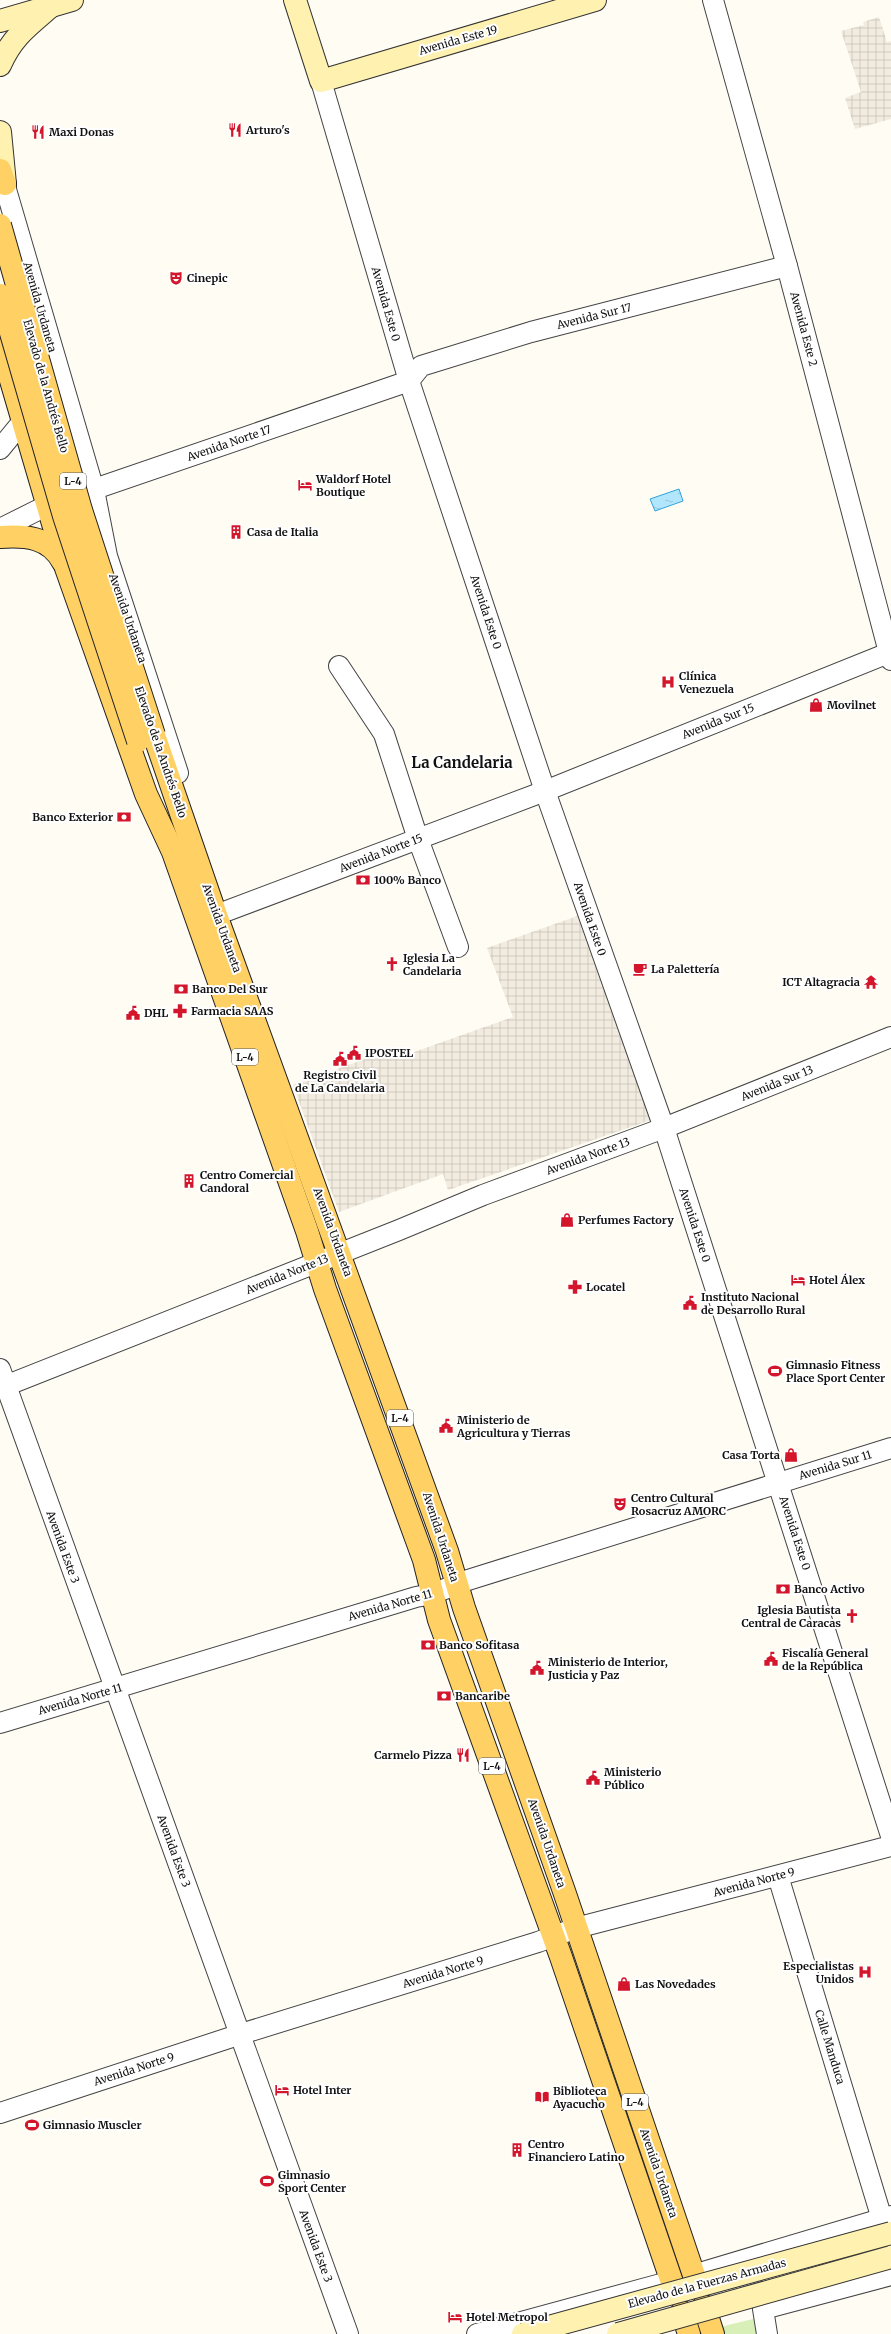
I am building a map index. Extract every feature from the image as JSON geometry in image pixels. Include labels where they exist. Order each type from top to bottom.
[{"type":"main road","points":[[0,21],[72,0]]},
{"type":"main road","name":"Avenida Este 0","points":[[295,0],[321,81]]},
{"type":"main road","name":"Avenida Este 19","points":[[321,81],[595,0]]},
{"type":"main road","points":[[0,65],[8,47],[23,30],[50,7]]},
{"type":"main road","points":[[0,132],[2,174]]},
{"type":"main road","name":"Elevado de la Andrés Bello","points":[[0,225],[146,738],[173,852]]},
{"type":"main road","name":"Elevado de la Andrés Bello","points":[[0,295],[64,516],[146,738],[192,843]]},
{"type":"main road","name":"Avenida Urdaneta","points":[[0,343],[66,568],[146,794],[173,852],[316,1262],[424,1560],[439,1620],[553,1937],[677,2295],[686,2333]]},
{"type":"main road","name":"L-4","points":[[66,568],[65,538],[69,530],[80,526],[93,530],[107,556]]},
{"type":"main road","name":"L-4","points":[[0,537],[16,536],[34,539],[45,543],[57,550],[66,568]]},
{"type":"main road","name":"Avenida Urdaneta","points":[[192,843],[216,915],[448,1551],[457,1584],[714,2334]]},
{"type":"main road","name":"Elevado de la Fuerzas Armadas","points":[[523,2334],[888,2222]]},
{"type":"main road","points":[[618,2334],[891,2257]]},
{"type":"street","name":"Avenida Este 2","points":[[713,0],[787,266],[890,655]]},
{"type":"street","name":"Avenida Este 0","points":[[321,81],[409,381],[545,791],[664,1128],[891,1836]]},
{"type":"street","name":"Avenida Urdaneta","points":[[2,174],[94,490],[107,556],[181,783],[192,843]]},
{"type":"street","name":"Avenida Sur 17","points":[[409,381],[420,366],[531,332],[787,266]]},
{"type":"street","name":"Avenida Norte 17","points":[[0,529],[48,505],[409,381]]},
{"type":"street","points":[[0,449],[23,421]]},
{"type":"street","name":"Avenida Sur 15","points":[[545,791],[890,655]]},
{"type":"street","points":[[339,666],[384,734],[418,839],[458,947]]},
{"type":"street","name":"Avenida Norte 15","points":[[216,915],[545,791]]},
{"type":"street","name":"Avenida Sur 13","points":[[664,1128],[891,1037]]},
{"type":"street","name":"Avenida Norte 13","points":[[2,1381],[340,1253],[482,1195],[664,1128]]},
{"type":"street","name":"Avenida Este 3","points":[[2,1381],[241,2034],[348,2334]]},
{"type":"street","name":"Avenida Sur 11","points":[[778,1482],[891,1448]]},
{"type":"street","name":"Avenida Norte 11","points":[[0,1723],[416,1596],[432,1594],[457,1584],[778,1482]]},
{"type":"street","name":"Avenida Norte 9","points":[[0,2113],[241,2034],[553,1937],[576,1928],[891,1846]]},
{"type":"street","name":"Calle Manduca","points":[[778,1876],[888,2222]]},
{"type":"street","points":[[698,2290],[888,2222]]},
{"type":"street","points":[[767,2334],[763,2309],[891,2275]]},
{"type":"street","points":[[477,2334],[677,2295]]},
{"type":"green space","points":[[757,2318],[759,2334],[723,2334],[720,2327]]},
{"type":"shaded area","points":[[879,17],[887,42],[891,41],[891,119],[855,129],[845,98],[861,92],[841,31],[864,25],[863,22]]},
{"type":"shaded area","points":[[583,914],[654,1119],[448,1190],[443,1174],[339,1212],[293,1085],[390,1050],[400,1057],[513,1017],[487,948]]},
{"type":"water","points":[[679,489],[683,501],[655,511],[650,499]]},
{"type":"place","name":"Arturo's","points":[[235,130]]},
{"type":"place","name":"Maxi Donas","points":[[38,132]]},
{"type":"place","name":"Cinepic","points":[[176,278]]},
{"type":"place","name":"Waldorf Hotel Boutique","points":[[305,485]]},
{"type":"place","name":"Casa de Italia","points":[[236,532]]},
{"type":"place","name":"Clínica Venezuela","points":[[668,682]]},
{"type":"place","name":"Movilnet","points":[[816,705]]},
{"type":"place","name":"Banco Exterior","points":[[124,817]]},
{"type":"place","name":"100% Banco","points":[[363,880]]},
{"type":"place","name":"Iglesia La Candelaria","points":[[392,964]]},
{"type":"place","name":"La Palettería","points":[[640,969]]},
{"type":"place","name":"ICT Altagracia","points":[[871,982]]},
{"type":"place","name":"Banco Del Sur","points":[[181,989]]},
{"type":"place","name":"Farmacia SAAS","points":[[180,1011]]},
{"type":"place","name":"DHL","points":[[133,1013]]},
{"type":"place","name":"IPOSTEL","points":[[354,1053]]},
{"type":"place","name":"Registro Civil de La Candelaria","points":[[340,1059]]},
{"type":"place","name":"Centro Comercial Candoral","points":[[189,1181]]},
{"type":"place","name":"Perfumes Factory","points":[[567,1220]]},
{"type":"place","name":"Hotel Álex","points":[[798,1280]]},
{"type":"place","name":"Locatel","points":[[575,1287]]},
{"type":"place","name":"Instituto Nacional de Desarrollo Rural","points":[[690,1303]]},
{"type":"place","name":"Gimnasio Fitness Place Sport Center","points":[[775,1371]]},
{"type":"place","name":"Ministerio de Agricultura y Tierras","points":[[446,1426]]},
{"type":"place","name":"Casa Torta","points":[[791,1455]]},
{"type":"place","name":"Centro Cultural Rosacruz AMORC","points":[[620,1504]]},
{"type":"place","name":"Banco Activo","points":[[783,1589]]},
{"type":"place","name":"Iglesia Bautista Central de Caracas","points":[[852,1616]]},
{"type":"place","name":"Banco Sofitasa","points":[[428,1645]]},
{"type":"place","name":"Fiscalía General de la República","points":[[771,1659]]},
{"type":"place","name":"Ministerio de Interior, Justicia y Paz","points":[[537,1668]]},
{"type":"place","name":"Bancaribe","points":[[444,1696]]},
{"type":"place","name":"Carmelo Pizza","points":[[463,1755]]},
{"type":"place","name":"Ministerio Público","points":[[593,1778]]},
{"type":"place","name":"Especialistas Unidos","points":[[865,1972]]},
{"type":"place","name":"Las Novedades","points":[[624,1984]]},
{"type":"place","name":"Hotel Inter","points":[[282,2090]]},
{"type":"place","name":"Biblioteca Ayacucho","points":[[542,2097]]},
{"type":"place","name":"Gimnasio Muscler","points":[[32,2125]]},
{"type":"place","name":"Centro Financiero Latino","points":[[517,2150]]},
{"type":"place","name":"Gimnasio Sport Center","points":[[267,2181]]},
{"type":"place","name":"Hotel Metropol","points":[[455,2317]]},
{"type":"district","name":"La Candelaria","points":[[462,762]]}]
